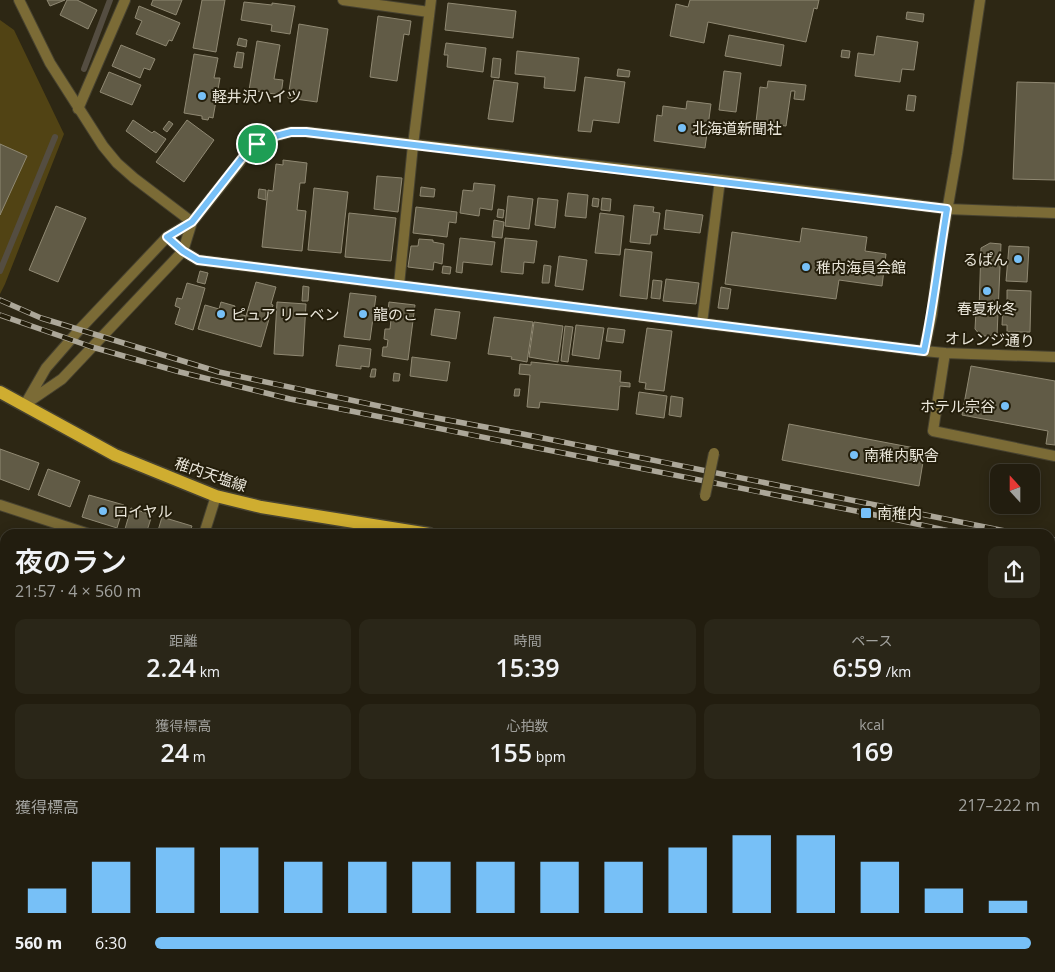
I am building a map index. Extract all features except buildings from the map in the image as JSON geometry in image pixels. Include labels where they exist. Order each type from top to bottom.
[{"type":"main road","name":"稚内天塩線","points":[[0,392],[115,456],[216,496],[261,507],[398,529]]},
{"type":"street","points":[[19,0],[50,62],[103,146],[117,163],[134,178],[192,222]]},
{"type":"street","points":[[78,109],[125,0]]},
{"type":"street","points":[[343,0],[429,12]]},
{"type":"street","points":[[399,285],[431,0]]},
{"type":"street","points":[[924,351],[932,314],[938,263],[957,154],[980,0]]},
{"type":"street","points":[[24,405],[62,379],[183,251],[192,222],[246,153],[268,138],[291,132],[306,132],[720,180],[947,209],[1055,213]]},
{"type":"street","points":[[702,323],[720,180]]},
{"type":"street","points":[[24,405],[46,368],[167,237],[192,222]]},
{"type":"street","name":"オレンジ通り","points":[[167,237],[183,251],[198,260],[924,351],[1055,357]]},
{"type":"street","points":[[945,353],[934,431],[1055,456]]},
{"type":"street","points":[[705,496],[714,453]]},
{"type":"street","points":[[206,529],[216,496]]},
{"type":"street","points":[[0,505],[74,529]]},
{"type":"shaded area","points":[[0,20],[14,30],[64,134],[0,294]]},
{"type":"waterway","points":[[84,69],[110,0]]},
{"type":"waterway","points":[[0,271],[55,137]]},
{"type":"railway","points":[[0,300],[41,318],[219,372],[426,416],[995,529]]},
{"type":"railway","points":[[0,315],[92,347],[180,372],[290,399],[940,529]]},
{"type":"place","name":"軽井沢ハイツ","points":[[202,96]]},
{"type":"place","name":"北海道新聞社","points":[[682,128]]},
{"type":"place","name":"るぱん","points":[[1018,259]]},
{"type":"place","name":"稚内海員会館","points":[[806,267]]},
{"type":"place","name":"春夏秋冬","points":[[987,291]]},
{"type":"place","name":"ピュア リーベン","points":[[221,314]]},
{"type":"place","name":"龍のこ","points":[[363,314]]},
{"type":"place","name":"ホテル宗谷","points":[[1005,406]]},
{"type":"place","name":"南稚内駅舎","points":[[854,455]]},
{"type":"place","name":"ロイヤル","points":[[103,511]]},
{"type":"place","name":"南稚内","points":[[866,513]]},
{"type":"route","points":[[306,132],[720,180],[947,209],[932,314],[924,351],[198,260],[183,251],[167,237],[192,222],[235,166],[257,144],[278,134],[306,132]]}]
